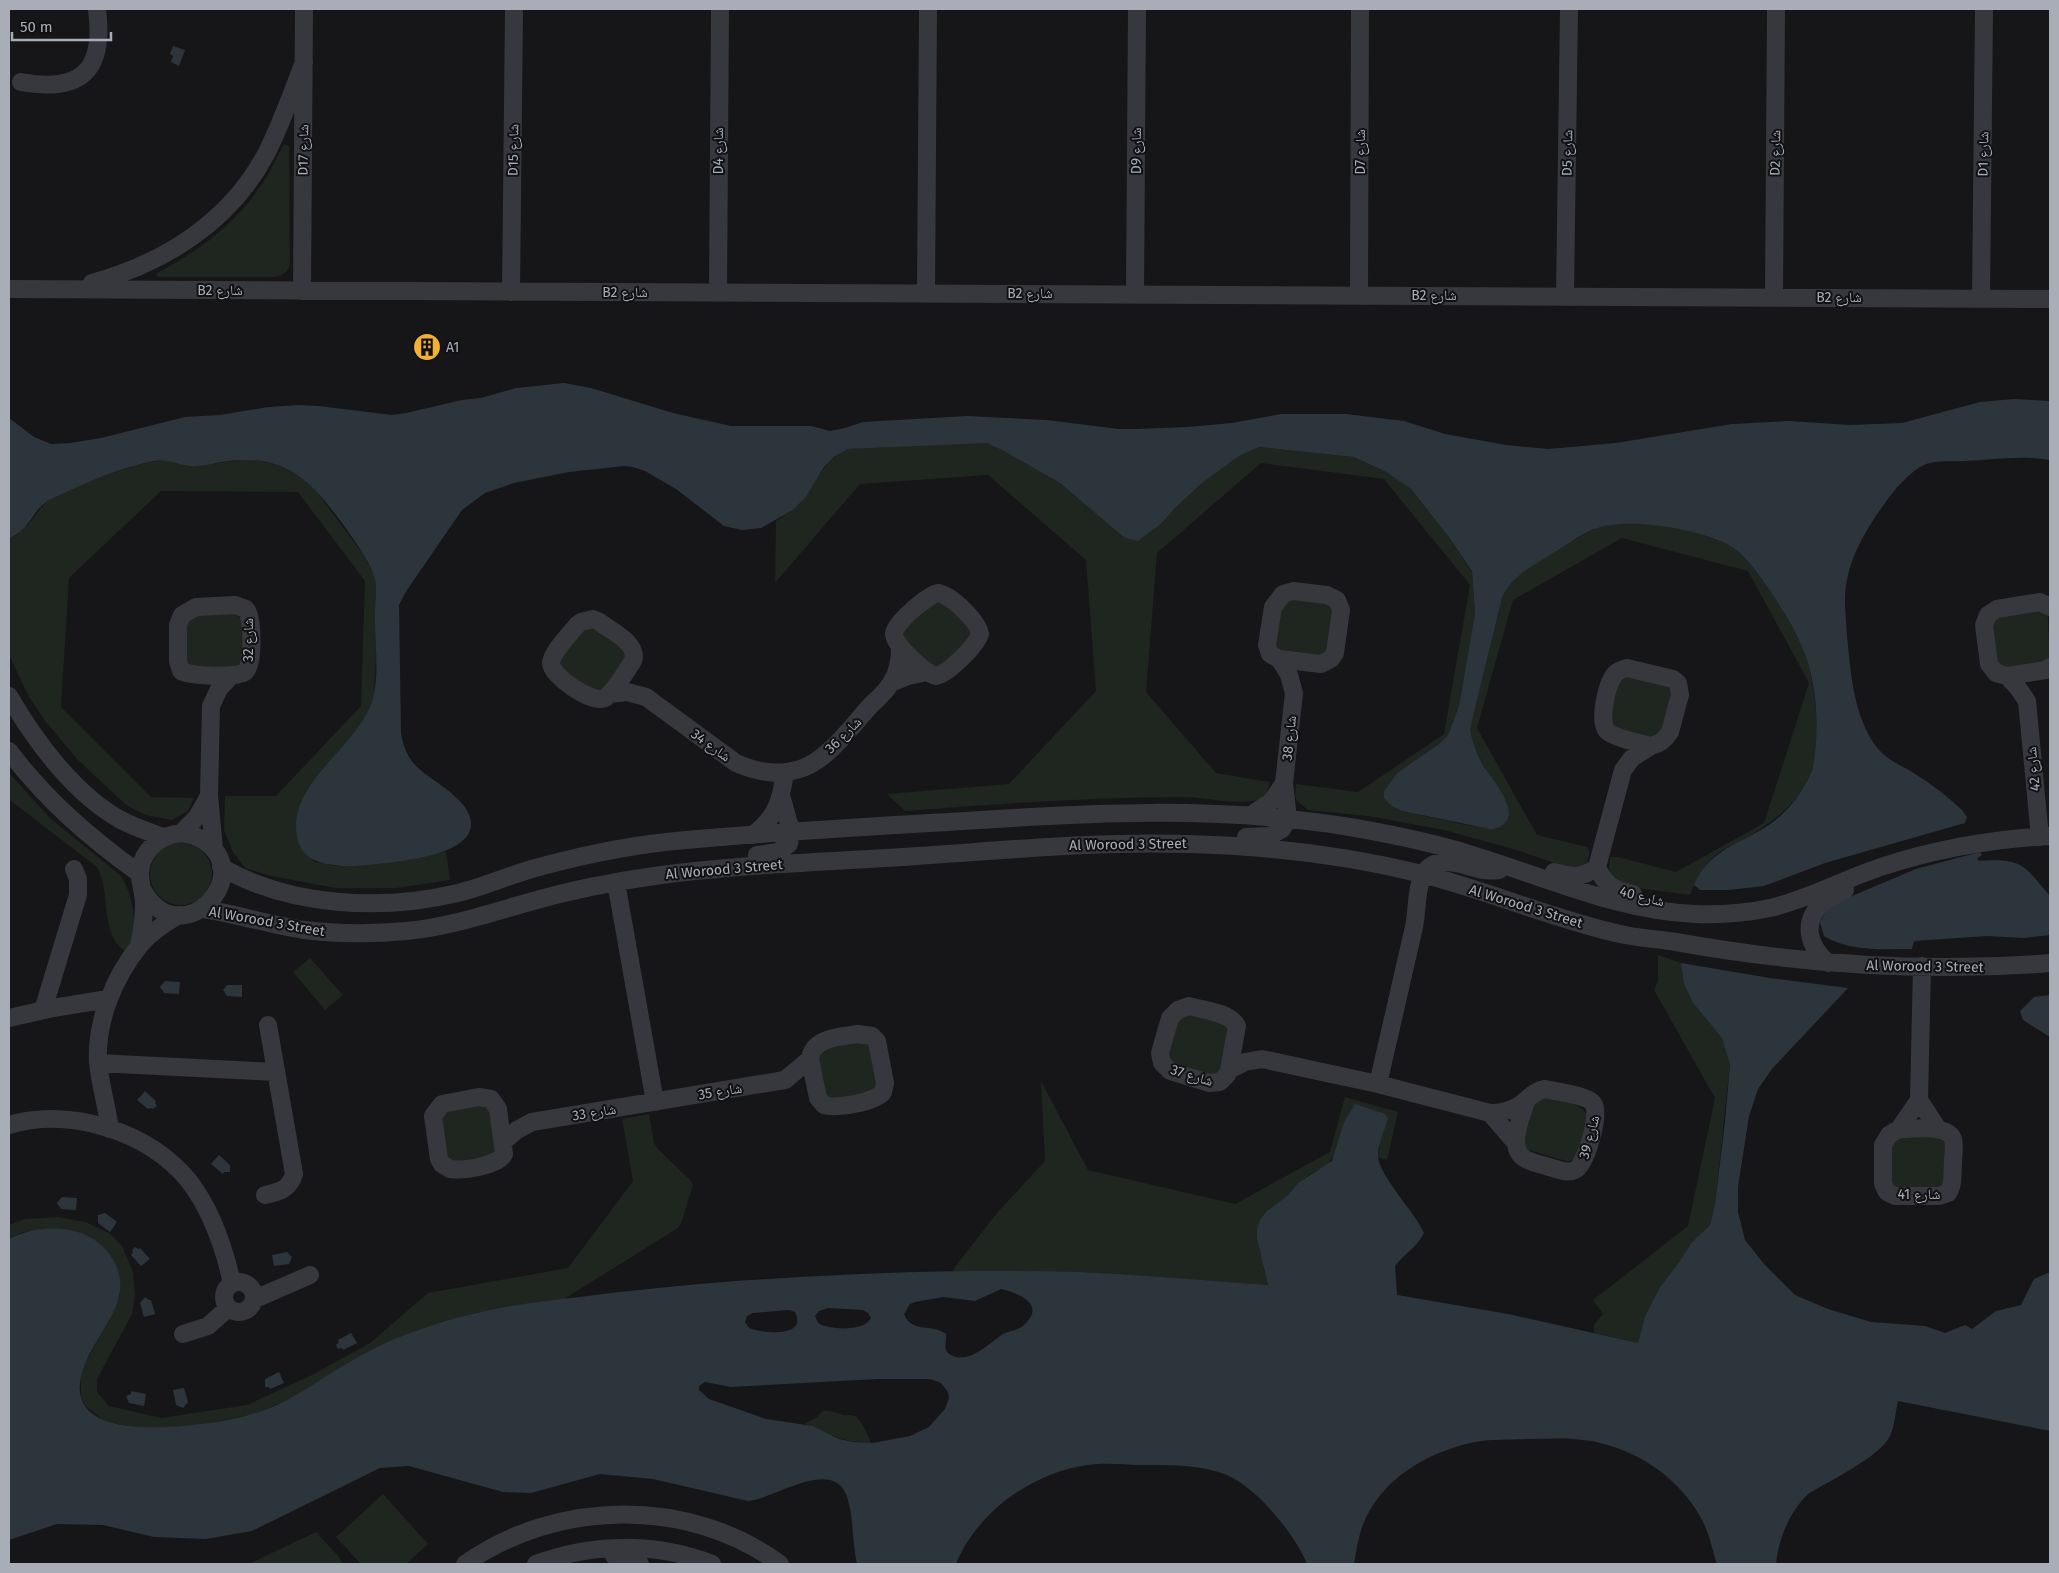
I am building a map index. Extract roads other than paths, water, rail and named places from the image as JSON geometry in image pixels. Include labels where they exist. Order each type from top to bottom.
[{"type":"street","points":[[15,82],[56,76],[76,64],[89,45],[97,9]]},
{"type":"street","name":"D17 شارع","points":[[302,291],[304,9]]},
{"type":"street","name":"D15 شارع","points":[[511,292],[514,9]]},
{"type":"street","name":"D4 شارع","points":[[718,292],[720,9]]},
{"type":"street","points":[[926,293],[928,9]]},
{"type":"street","name":"D9 شارع","points":[[1135,294],[1137,9]]},
{"type":"street","name":"D7 شارع","points":[[1359,295],[1360,9]]},
{"type":"street","name":"D5 شارع","points":[[1565,296],[1569,9]]},
{"type":"street","name":"D2 شارع","points":[[1774,297],[1776,9]]},
{"type":"street","name":"D1 شارع","points":[[1981,298],[1984,9]]},
{"type":"street","points":[[60,289],[101,281],[146,264],[180,246],[215,219],[245,186],[264,156],[277,132],[304,62]]},
{"type":"street","name":"B2 شارع","points":[[9,289],[2050,299]]},
{"type":"street","name":"شارع 38","points":[[1288,819],[1284,783],[1294,693],[1289,675],[1279,659],[1270,654],[1267,645],[1275,602],[1283,594],[1292,591],[1327,595],[1337,600],[1341,610],[1335,653],[1328,662],[1321,664],[1305,676],[1294,693]]},
{"type":"street","name":"شارع 36","points":[[785,772],[801,769],[815,762],[828,751],[891,683],[898,666],[900,647],[894,638],[895,628],[928,597],[933,594],[944,594],[976,623],[980,634],[978,640],[942,675],[936,676],[927,672],[908,676],[891,683]]},
{"type":"street","points":[[2048,668],[2007,676],[1996,673],[1989,664],[1984,625],[1988,615],[1997,608],[2040,602],[2050,607]]},
{"type":"street","name":"شارع 32","points":[[235,605],[241,606],[250,614],[250,661],[246,671],[241,674],[232,675],[191,675],[181,671],[178,666],[178,625],[182,615],[196,607],[235,605]]},
{"type":"street","name":"شارع 34","points":[[646,697],[636,680],[633,661],[635,656],[632,646],[598,621],[593,619],[577,625],[554,655],[551,666],[556,675],[595,699],[600,699],[609,694],[628,692],[646,697],[736,763],[752,770],[768,773],[785,772]]},
{"type":"street","points":[[900,647],[927,672]]},
{"type":"street","points":[[1279,659],[1321,664]]},
{"type":"street","points":[[609,694],[633,661]]},
{"type":"street","points":[[1490,1114],[1378,1084],[1417,910],[1416,898],[1422,874],[1434,864],[1443,861],[1481,870],[1534,867],[1574,877],[1582,876],[1596,867],[1623,770],[1632,758],[1651,746],[1662,742],[1670,732],[1680,695],[1678,683],[1667,677],[1632,668],[1616,673],[1612,678],[1602,714],[1604,726],[1612,734],[1619,751],[1623,770]]},
{"type":"street","points":[[2027,701],[2034,684],[2048,668]]},
{"type":"street","name":"شارع 32","points":[[191,675],[211,706]]},
{"type":"street","name":"شارع 32","points":[[214,850],[209,796],[211,706],[219,689],[232,675]]},
{"type":"street","points":[[2007,676],[2027,701]]},
{"type":"street","points":[[9,696],[42,746],[83,791],[120,820],[163,838]]},
{"type":"street","name":"شارع 42","points":[[2027,701],[2045,837]]},
{"type":"street","points":[[1612,734],[1651,746]]},
{"type":"street","points":[[9,751],[29,777],[54,804],[81,829],[140,874]]},
{"type":"street","points":[[689,871],[727,859],[778,852],[789,844],[791,831],[782,799],[785,772]]},
{"type":"street","points":[[1251,815],[1272,801],[1284,783]]},
{"type":"street","name":"شارع 32","points":[[181,833],[197,817],[209,796]]},
{"type":"street","points":[[753,835],[767,823],[782,799]]},
{"type":"street","points":[[221,867],[256,884],[280,892],[342,901],[382,902],[421,899],[460,892],[536,868],[628,848],[682,840],[791,831],[1106,813],[1185,812],[1288,819],[1388,834],[1466,853],[1557,884],[1606,898],[1664,911],[1697,914],[1735,913],[1772,907],[1889,864],[2015,838],[2045,837]]},
{"type":"street","points":[[1185,843],[1218,834],[1254,838],[1270,836],[1282,829],[1288,819]]},
{"type":"street","points":[[139,946],[144,892],[140,874],[144,856],[149,848],[163,838],[181,833],[199,838],[214,850],[221,867],[222,879],[212,901],[203,909],[187,915],[178,915],[162,910],[148,899],[144,892]]},
{"type":"street","name":"Al Worood 3 Street","points":[[203,909],[247,916],[304,930],[351,933],[405,931],[441,927],[476,919],[553,896],[616,882],[689,871],[1080,844],[1185,843],[1304,852],[1372,863],[1422,874],[1536,910],[1621,934],[1742,953],[1828,963],[1876,966],[2005,966],[2050,963]]},
{"type":"street","points":[[1828,963],[1817,953],[1810,940],[1809,926],[1815,912],[1825,901],[1889,864]]},
{"type":"street","name":"شارع 40","points":[[1596,867],[1607,885],[1616,890],[1664,901],[1697,914]]},
{"type":"street","points":[[43,1010],[78,895],[78,879],[74,869]]},
{"type":"street","points":[[616,882],[656,1102]]},
{"type":"street","points":[[1417,910],[1432,892],[1453,883]]},
{"type":"street","points":[[110,1130],[98,1063],[102,1021],[108,1000],[139,946],[178,915]]},
{"type":"street","points":[[1919,1100],[1922,966]]},
{"type":"street","points":[[9,1018],[43,1010],[108,1000]]},
{"type":"street","name":"شارع 37","points":[[1189,1006],[1231,1018],[1236,1026],[1236,1035],[1229,1070],[1224,1079],[1214,1084],[1170,1071],[1162,1063],[1160,1052],[1170,1018],[1173,1013],[1183,1007],[1189,1006]]},
{"type":"street","points":[[265,1195],[288,1186],[294,1174],[268,1025]]},
{"type":"street","points":[[858,1034],[872,1036],[877,1041],[885,1088],[877,1099],[829,1107],[820,1102],[817,1093],[810,1053],[818,1043],[858,1034]]},
{"type":"street","name":"شارع 37","points":[[1236,1035],[1262,1059]]},
{"type":"street","points":[[810,1059],[785,1080],[817,1093]]},
{"type":"street","name":"شارع 37","points":[[1229,1070],[1245,1062],[1262,1059],[1378,1084]]},
{"type":"street","points":[[98,1063],[276,1072]]},
{"type":"street","name":"شارع 35","points":[[656,1102],[785,1080]]},
{"type":"street","name":"شارع 39","points":[[1546,1089],[1588,1099],[1595,1106],[1596,1116],[1583,1163],[1571,1172],[1528,1160],[1520,1155],[1516,1143],[1490,1114],[1508,1110],[1526,1101],[1532,1094],[1546,1089]]},
{"type":"street","points":[[485,1097],[491,1100],[498,1109],[504,1154],[498,1162],[450,1169],[442,1164],[439,1159],[432,1121],[438,1107],[446,1103],[485,1097]]},
{"type":"street","name":"شارع 41","points":[[1919,1100],[1938,1129],[1945,1130],[1954,1141],[1951,1189],[1944,1196],[1895,1196],[1884,1188],[1883,1145],[1889,1134],[1899,1129],[1919,1100]]},
{"type":"street","points":[[1516,1143],[1526,1101]]},
{"type":"street","name":"شارع 33","points":[[503,1142],[516,1130],[532,1122],[656,1102]]},
{"type":"street","points":[[498,1109],[532,1122]]},
{"type":"street","points":[[9,1125],[44,1118],[67,1118],[89,1122],[140,1142],[166,1159],[189,1181],[206,1207],[222,1243],[232,1283]]},
{"type":"street","points":[[1899,1129],[1938,1129]]},
{"type":"street","points":[[228,1308],[239,1312],[249,1309],[255,1299],[310,1275]]},
{"type":"street","points":[[228,1308],[224,1297],[227,1287],[237,1281],[248,1284],[252,1288],[255,1299]]},
{"type":"street","points":[[183,1334],[208,1326],[228,1308]]},
{"type":"street","points":[[465,1564],[510,1538],[544,1526],[583,1517],[623,1514],[662,1516],[701,1525],[742,1541],[780,1564]]},
{"type":"street","points":[[487,1564],[544,1526]]},
{"type":"street","points":[[543,1561],[588,1550],[641,1548],[672,1552],[712,1564]]},
{"type":"street","points":[[543,1561],[623,1556],[631,1558],[640,1564]]},
{"type":"street","points":[[663,1564],[680,1562],[686,1564]]},
{"type":"place","name":"A1","points":[[427,347]]}]
